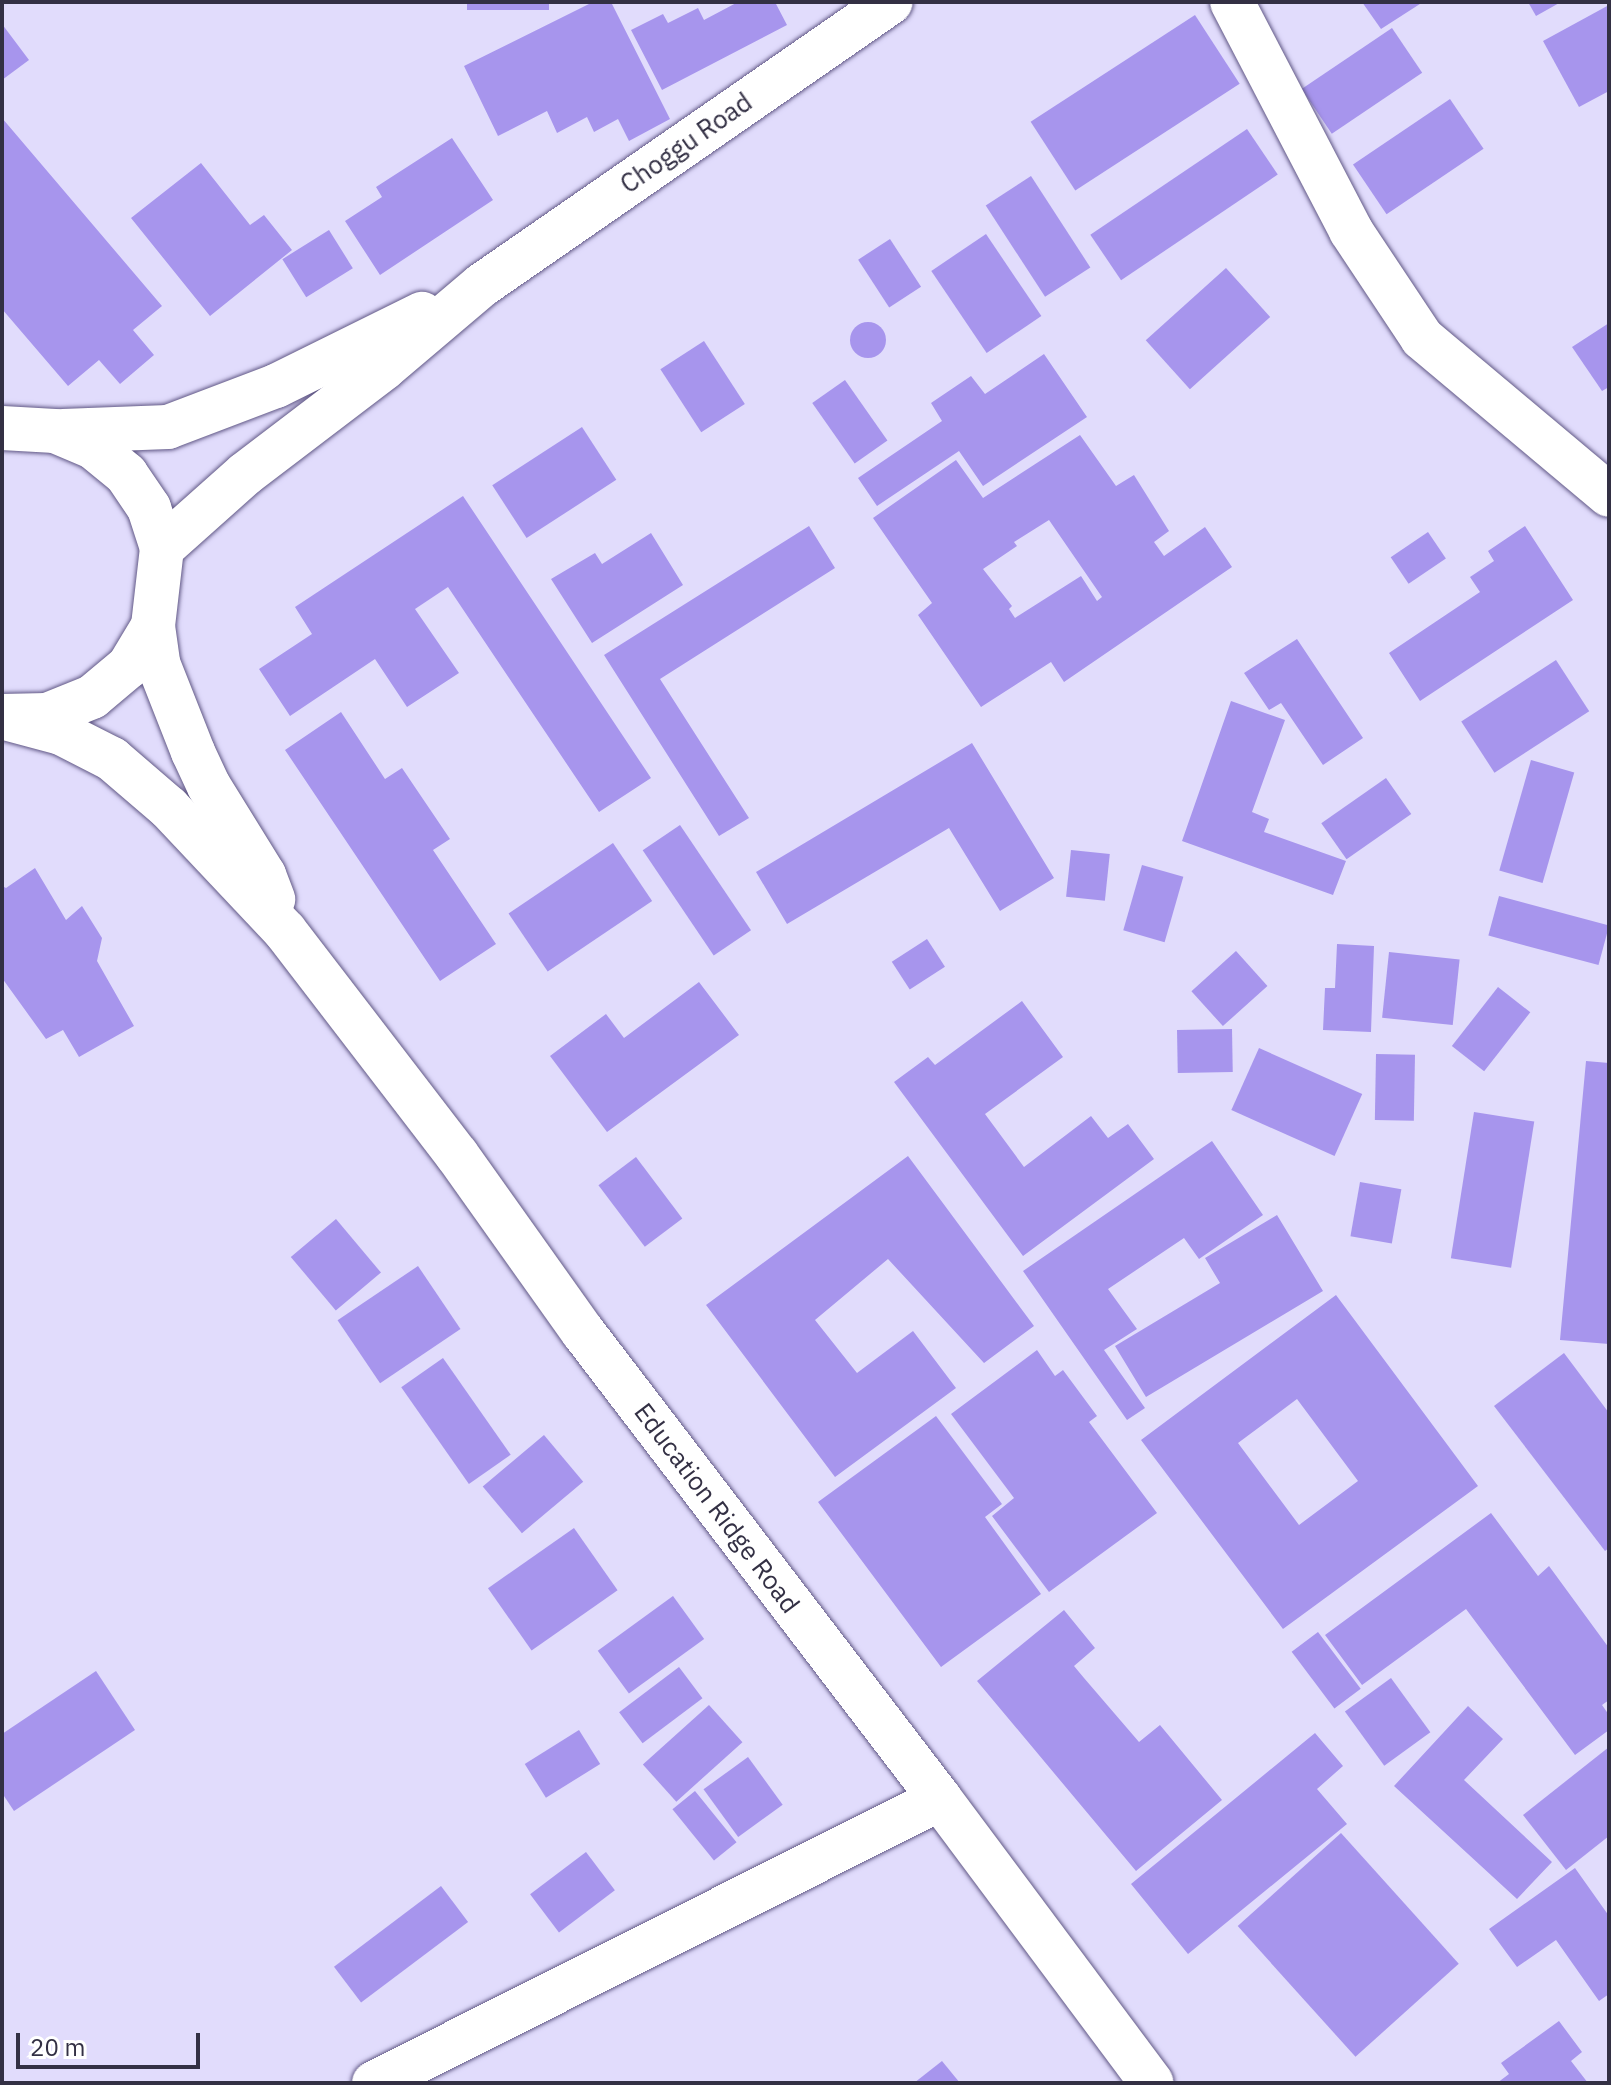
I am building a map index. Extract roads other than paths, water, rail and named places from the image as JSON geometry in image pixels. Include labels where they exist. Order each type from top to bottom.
[{"type":"street","name":"Choggu Road","points":[[162,548],[245,474],[384,368],[482,285],[890,2]]},
{"type":"street","points":[[1232,2],[1351,231],[1422,338],[1609,495]]},
{"type":"street","name":"Choggu Road","points":[[55,431],[168,427],[276,386],[482,285]]},
{"type":"street","points":[[2,428],[55,431],[93,447],[126,474],[149,508],[162,548],[153,626],[129,666],[92,697],[47,715],[2,716]]},
{"type":"street","name":"Education Ridge Road","points":[[153,626],[158,663],[193,752],[209,786],[264,875],[285,931]]},
{"type":"street","name":"Education Ridge Road","points":[[2,716],[61,733],[112,759],[169,808],[285,931],[457,1155],[583,1332],[940,1799],[1152,2083]]},
{"type":"street","points":[[374,2083],[940,1799]]}]
